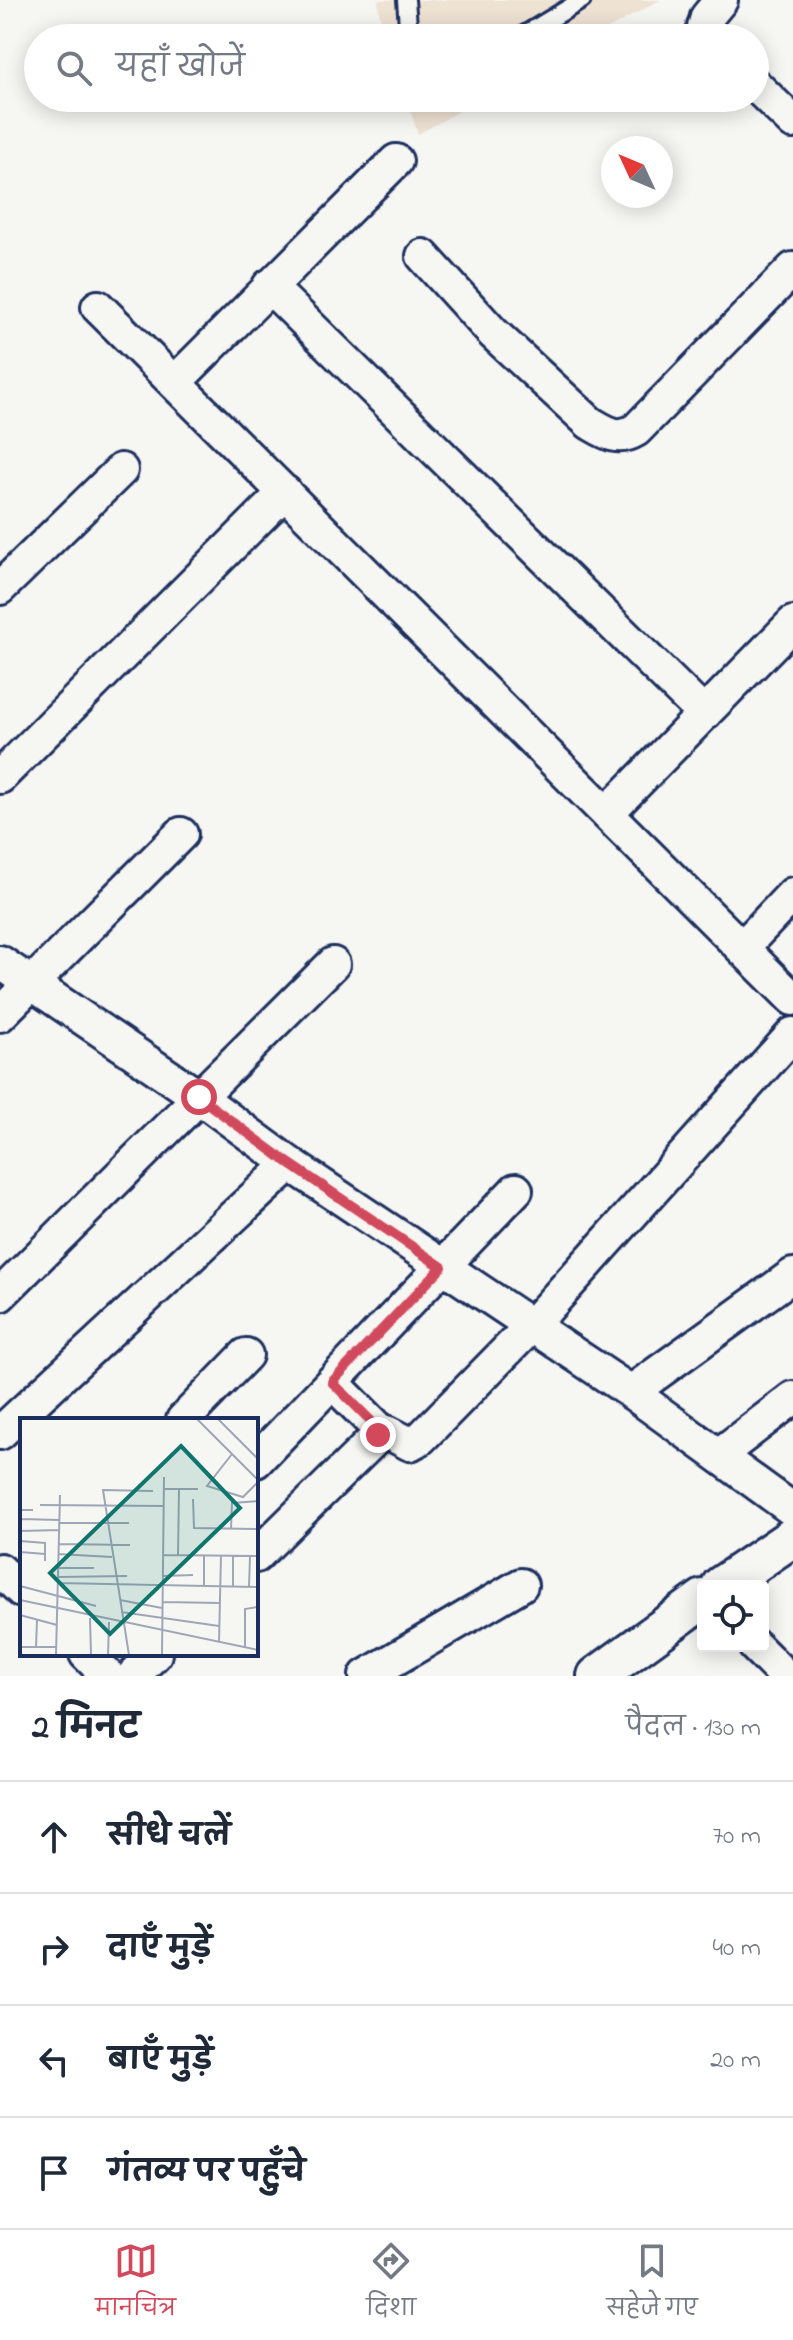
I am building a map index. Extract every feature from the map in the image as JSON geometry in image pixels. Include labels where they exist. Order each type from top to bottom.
[{"type":"street","points":[[705,24],[721,0]]},
{"type":"street","points":[[769,99],[793,122]]},
{"type":"street","points":[[175,382],[396,161]]},
{"type":"street","points":[[423,256],[493,333],[590,423],[609,435],[625,436],[636,430],[793,269]]},
{"type":"street","points":[[269,286],[704,714]]},
{"type":"street","points":[[98,307],[793,999]]},
{"type":"street","points":[[0,588],[121,470]]},
{"type":"street","points":[[0,777],[285,492]]},
{"type":"street","points":[[607,813],[793,623]]},
{"type":"street","points":[[0,1015],[181,834]]},
{"type":"street","points":[[743,947],[793,894]]},
{"type":"street","points":[[0,962],[199,1097],[290,1164],[631,1392],[793,1510]]},
{"type":"street","points":[[0,1295],[333,964]]},
{"type":"street","points":[[332,1382],[382,1432],[410,1444],[415,1443],[532,1325],[793,1034]]},
{"type":"street","points":[[0,1433],[290,1164]]},
{"type":"street","points":[[258,1459],[516,1190]]},
{"type":"street","points":[[631,1392],[793,1275]]},
{"type":"street","points":[[185,1418],[246,1355]]},
{"type":"street","points":[[719,1455],[793,1398]]},
{"type":"street","points":[[258,1554],[382,1432]]},
{"type":"street","points":[[730,1580],[793,1537]]},
{"type":"street","points":[[366,1676],[521,1585]]},
{"type":"street","points":[[597,1676],[697,1603]]},
{"type":"street","points":[[761,1652],[785,1676]]},
{"type":"street","points":[[88,1656],[108,1676]]},
{"type":"street","points":[[133,1676],[153,1656]]},
{"type":"lane","points":[[406,0],[408,24]]},
{"type":"lane","points":[[542,24],[582,0]]},
{"type":"shaded area","points":[[378,0],[660,0],[617,24],[383,24]]},
{"type":"shaded area","points":[[411,112],[458,112],[418,134]]},
{"type":"route","points":[[199,1097],[290,1164],[442,1267],[332,1382],[382,1432],[378,1435]]}]
